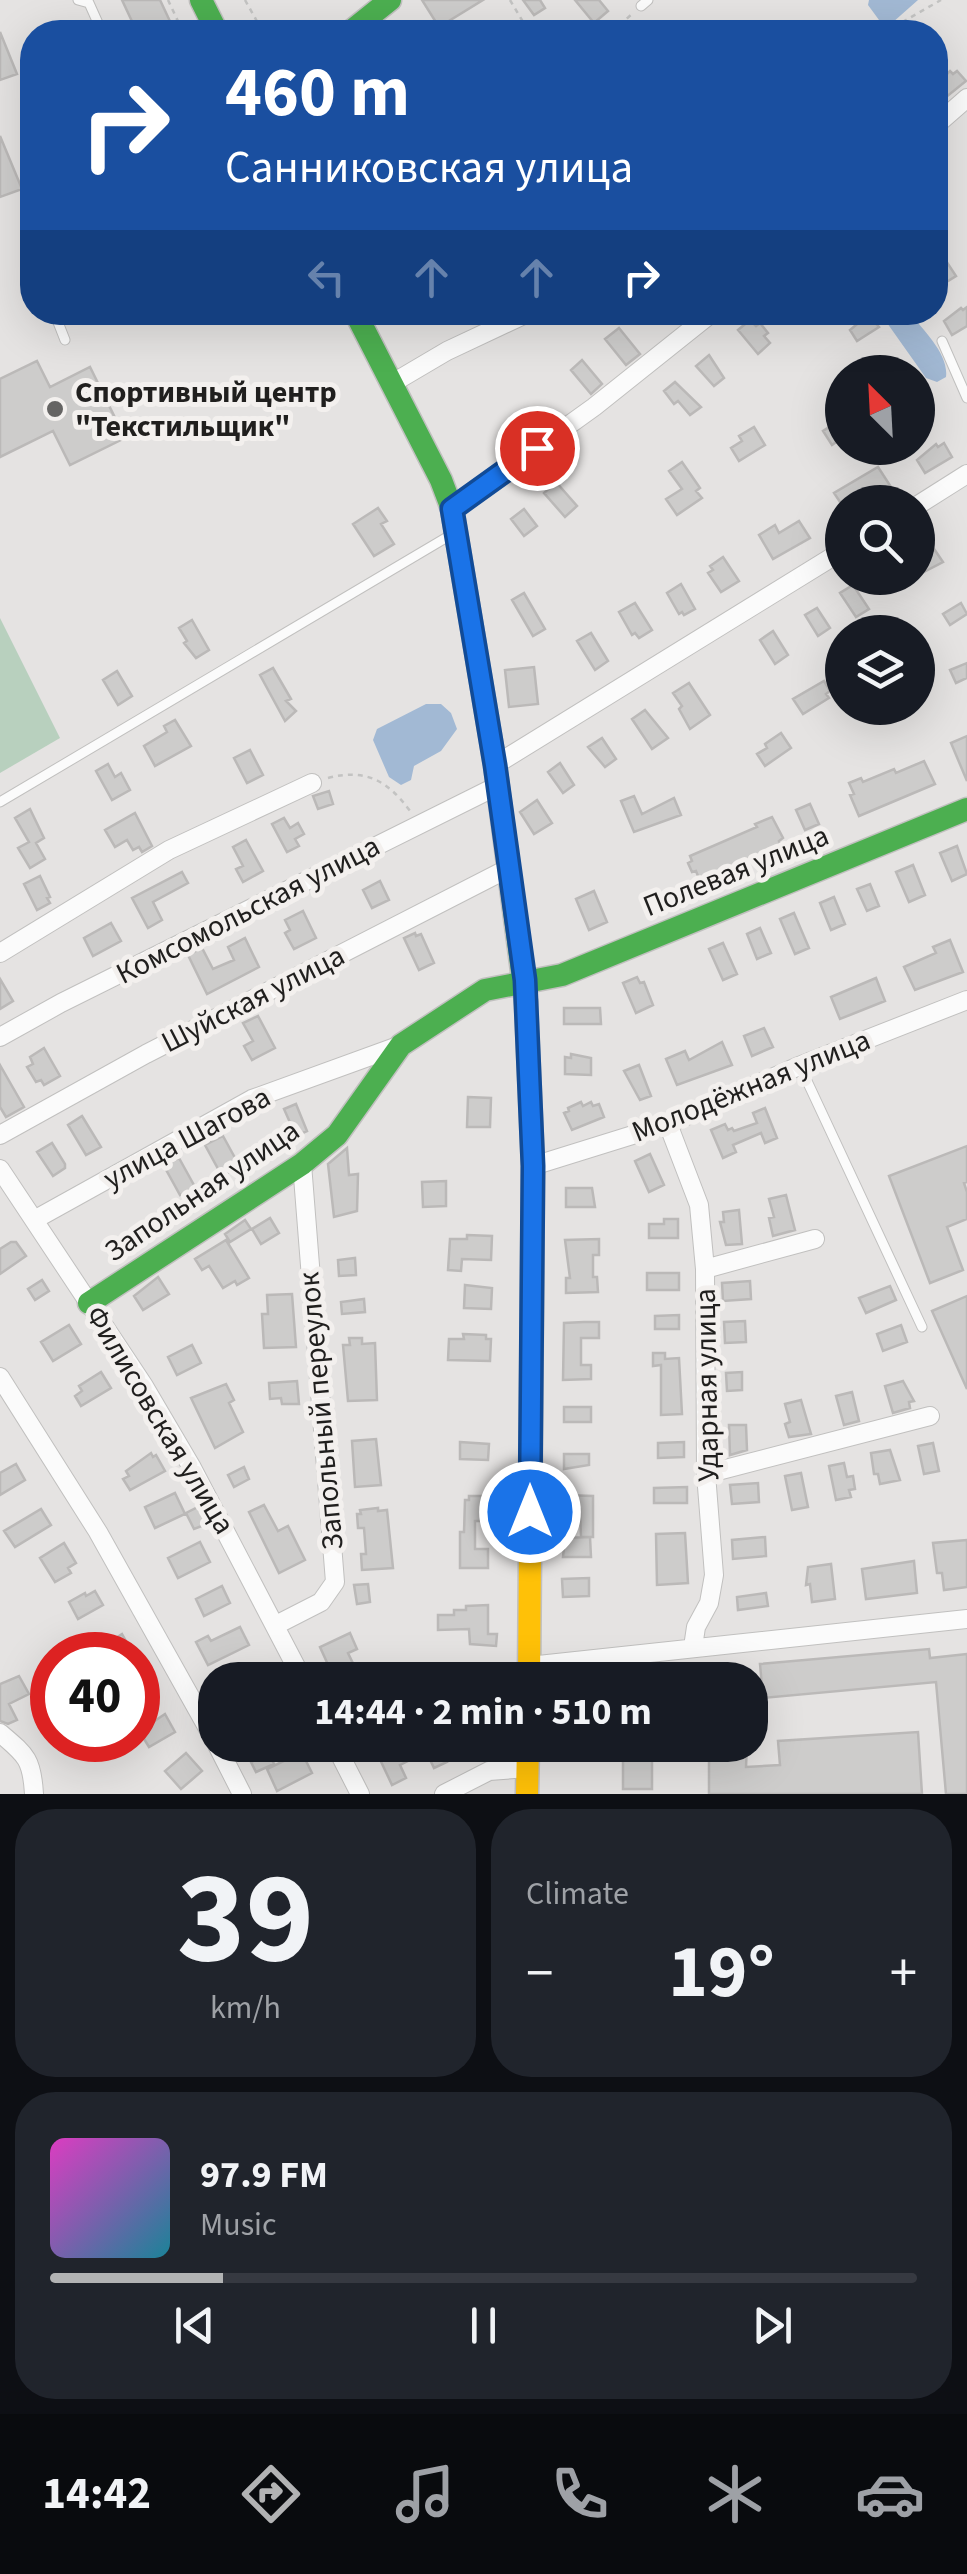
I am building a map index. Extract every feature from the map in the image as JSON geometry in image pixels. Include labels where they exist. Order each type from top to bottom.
[{"type":"street","points":[[365,20],[390,0]]},
{"type":"street","points":[[948,115],[967,98]]},
{"type":"street","points":[[362,325],[441,480],[454,520],[525,980],[533,1166],[529,1662]]},
{"type":"street","points":[[391,384],[503,325]]},
{"type":"street","points":[[454,520],[697,325]]},
{"type":"street","points":[[935,494],[967,474]]},
{"type":"street","name":"Комсомольская улица","points":[[0,1037],[420,824],[825,562]]},
{"type":"street","points":[[0,952],[169,850],[312,783]]},
{"type":"street","name":"Полевая улица","points":[[525,980],[562,974],[967,809]]},
{"type":"street","name":"Шуйская улица","points":[[0,1135],[162,1045],[509,868]]},
{"type":"street","name":"Запольная улица","points":[[89,1303],[302,1164],[337,1135],[401,1045],[485,990],[525,980]]},
{"type":"street","name":"Молодёжная улица","points":[[533,1166],[668,1124],[799,1066],[967,1000]]},
{"type":"street","name":"улица Шагова","points":[[34,1220],[252,1099],[401,1045]]},
{"type":"street","name":"Ударная улица","points":[[668,1124],[700,1205],[705,1269],[706,1474],[714,1576],[693,1647]]},
{"type":"street","name":"Запольный переулок","points":[[276,1624],[321,1602],[335,1582],[302,1164]]},
{"type":"street","name":"Филисовская улица","points":[[0,1169],[191,1466],[294,1662]]},
{"type":"street","points":[[705,1269],[815,1239]]},
{"type":"street","points":[[0,1377],[98,1532],[198,1711]]},
{"type":"street","points":[[706,1474],[930,1416]]},
{"type":"street","points":[[598,1662],[693,1647],[967,1619]]},
{"type":"street","points":[[0,1733],[27,1756],[34,1794]]},
{"type":"street","points":[[226,1762],[242,1794]]},
{"type":"street","points":[[344,1762],[360,1794]]},
{"type":"street","points":[[444,1794],[512,1762]]},
{"type":"street","points":[[527,1794],[528,1762]]},
{"type":"lane","points":[[78,0],[89,3],[97,20]]},
{"type":"lane","points":[[59,325],[65,340]]},
{"type":"lane","points":[[942,341],[967,398]]},
{"type":"lane","points":[[0,802],[454,520]]},
{"type":"lane","points":[[799,1066],[922,1326]]},
{"type":"path","points":[[906,20],[941,0]]},
{"type":"path","points":[[626,20],[645,3]]},
{"type":"path","points":[[312,783],[338,776],[374,776],[390,786],[420,824]]},
{"type":"green space","points":[[0,618],[60,738],[0,773]]},
{"type":"water","points":[[869,0],[918,0],[895,20],[879,20],[868,5]]},
{"type":"water","points":[[888,325],[920,325],[946,368],[946,377],[937,382],[935,355],[910,355]]},
{"type":"water","points":[[426,704],[441,704],[451,713],[457,729],[441,751],[414,766],[411,780],[401,785],[389,777],[373,740],[377,729]]},
{"type":"building","points":[[122,0],[160,0],[169,20],[131,20]]},
{"type":"building","points":[[422,0],[483,0],[450,20],[435,20]]},
{"type":"building","points":[[523,0],[540,0],[545,8],[534,15]]},
{"type":"building","points":[[575,0],[599,0],[608,11],[592,20]]},
{"type":"building","points":[[0,32],[17,74],[0,80]]},
{"type":"building","points":[[950,71],[957,71],[966,81],[948,96]]},
{"type":"building","points":[[0,136],[20,190],[0,197]]},
{"type":"building","points":[[948,264],[956,276],[948,281]]},
{"type":"building","points":[[967,307],[967,326],[952,335],[946,325],[948,318]]},
{"type":"building","points":[[744,325],[762,325],[770,343],[758,354],[738,330]]},
{"type":"building","points":[[856,325],[879,327],[857,341],[850,330]]},
{"type":"building","points":[[619,328],[640,354],[626,365],[605,339]]},
{"type":"building","points":[[709,355],[724,378],[714,386],[696,366]]},
{"type":"building","points":[[582,360],[602,384],[591,394],[571,370]]},
{"type":"building","name":"Спортивный центр \"Текстильщик\"","points":[[37,361],[50,387],[90,367],[125,438],[70,465],[53,431],[0,457],[0,379]]},
{"type":"building","points":[[675,382],[701,407],[690,415],[664,391]]},
{"type":"building","points":[[754,427],[765,445],[739,461],[731,448],[742,441],[739,436]]},
{"type":"building","points":[[944,443],[952,457],[925,473],[920,465],[935,465],[935,445]]},
{"type":"building","points":[[682,462],[700,488],[696,491],[702,498],[677,515],[666,499],[682,489],[669,471]]},
{"type":"building","points":[[878,467],[890,485],[848,485]]},
{"type":"building","points":[[556,482],[577,506],[565,517],[544,493]]},
{"type":"building","points":[[378,508],[387,521],[381,524],[394,544],[374,556],[353,524]]},
{"type":"building","points":[[524,509],[537,526],[524,536],[511,519]]},
{"type":"building","points":[[799,521],[810,538],[773,559],[759,535],[775,525],[779,533]]},
{"type":"building","points":[[935,550],[943,562],[935,566]]},
{"type":"building","points":[[723,557],[739,581],[721,592],[708,573],[713,570],[710,566]]},
{"type":"building","points":[[681,584],[695,609],[684,615],[679,614],[667,593]]},
{"type":"building","points":[[524,593],[545,629],[533,636],[512,600]]},
{"type":"building","points":[[841,595],[860,595],[869,609],[855,615]]},
{"type":"building","points":[[635,603],[652,630],[639,638],[635,633],[632,635],[619,612]]},
{"type":"building","points":[[961,603],[967,614],[950,625],[943,614]]},
{"type":"building","points":[[817,608],[825,620],[825,631],[818,636],[805,615]]},
{"type":"building","points":[[192,620],[209,650],[196,658],[184,643],[187,641],[179,628]]},
{"type":"building","points":[[773,631],[788,655],[775,664],[760,640]]},
{"type":"building","points":[[591,633],[608,661],[595,670],[577,641]]},
{"type":"building","points":[[967,663],[967,678],[956,683],[950,670]]},
{"type":"building","points":[[534,667],[538,704],[509,707],[505,670]]},
{"type":"building","points":[[273,668],[291,699],[286,701],[296,711],[285,721],[260,675]]},
{"type":"building","points":[[117,671],[132,696],[118,705],[103,680]]},
{"type":"building","points":[[689,683],[710,715],[690,729],[673,693]]},
{"type":"building","points":[[825,683],[825,700],[803,714],[793,699]]},
{"type":"building","points":[[645,710],[668,738],[652,749],[632,719]]},
{"type":"building","points":[[175,720],[191,746],[155,766],[144,746],[167,732],[164,726]]},
{"type":"building","points":[[781,733],[791,748],[765,766],[757,754]]},
{"type":"building","points":[[967,736],[967,781],[951,743]]},
{"type":"building","points":[[602,738],[616,759],[605,767],[588,747]]},
{"type":"building","points":[[250,750],[263,775],[247,783],[234,758]]},
{"type":"building","points":[[924,761],[935,784],[859,816],[849,783],[861,778],[863,782],[894,769],[896,773]]},
{"type":"building","points":[[560,763],[574,785],[563,793],[548,772]]},
{"type":"building","points":[[108,764],[115,777],[121,773],[130,790],[112,800],[96,771]]},
{"type":"building","points":[[329,791],[333,804],[318,809],[313,796]]},
{"type":"building","points":[[634,796],[642,814],[674,798],[681,815],[634,832],[621,801]]},
{"type":"building","points":[[537,800],[552,823],[534,834],[520,812]]},
{"type":"building","points":[[810,804],[819,824],[805,830],[796,810]]},
{"type":"building","points":[[30,809],[44,838],[36,843],[45,859],[30,868],[18,848],[29,842],[15,818]]},
{"type":"building","points":[[135,813],[152,846],[142,852],[139,847],[133,850],[127,840],[115,847],[105,830]]},
{"type":"building","points":[[772,817],[783,838],[779,841],[781,845],[700,881],[696,871],[692,872],[690,856]]},
{"type":"building","points":[[284,818],[290,828],[298,823],[304,834],[295,839],[299,846],[287,852],[272,824]]},
{"type":"building","points":[[246,840],[263,871],[243,882],[236,869],[243,866],[233,847]]},
{"type":"building","points":[[957,846],[967,874],[952,881],[940,853]]},
{"type":"building","points":[[913,865],[925,895],[909,902],[896,872]]},
{"type":"building","points":[[182,872],[188,883],[153,902],[162,920],[148,928],[132,898]]},
{"type":"building","points":[[40,876],[50,903],[37,910],[24,884]]},
{"type":"building","points":[[380,881],[389,900],[372,908],[363,890]]},
{"type":"building","points":[[870,884],[879,906],[867,911],[857,889]]},
{"type":"building","points":[[594,891],[607,922],[589,930],[576,899]]},
{"type":"building","points":[[834,897],[845,924],[831,930],[820,903]]},
{"type":"building","points":[[303,911],[316,938],[294,949],[285,933],[290,930],[285,920]]},
{"type":"building","points":[[794,913],[809,948],[795,954],[780,919]]},
{"type":"building","points":[[111,923],[121,941],[93,956],[84,938]]},
{"type":"building","points":[[760,928],[771,953],[757,959],[747,934]]},
{"type":"building","points":[[421,934],[434,963],[419,970],[404,938]]},
{"type":"building","points":[[245,938],[259,967],[207,994],[188,955],[202,948],[213,969],[234,960],[228,947]]},
{"type":"building","points":[[950,940],[963,972],[915,990],[904,967],[936,953],[933,947]]},
{"type":"building","points":[[723,943],[737,974],[723,980],[709,949]]},
{"type":"building","points":[[637,977],[640,983],[644,982],[653,1005],[636,1013],[623,983]]},
{"type":"building","points":[[876,978],[885,1001],[840,1019],[831,997]]},
{"type":"building","points":[[0,979],[13,1001],[0,1009]]},
{"type":"building","points":[[564,1008],[600,1008],[601,1024],[564,1024]]},
{"type":"building","points":[[258,1016],[275,1048],[252,1060],[244,1046],[253,1041],[243,1023]]},
{"type":"building","points":[[764,1028],[773,1047],[752,1056],[744,1036]]},
{"type":"building","points":[[722,1042],[732,1065],[677,1085],[666,1059],[685,1051],[689,1060]]},
{"type":"building","points":[[44,1048],[60,1076],[44,1085],[41,1080],[36,1082],[27,1067],[33,1064],[30,1057]]},
{"type":"building","points":[[571,1054],[591,1058],[591,1075],[565,1074],[565,1057],[571,1058]]},
{"type":"building","points":[[0,1065],[24,1107],[6,1117],[0,1107]]},
{"type":"building","points":[[639,1065],[651,1096],[640,1100],[624,1071]]},
{"type":"building","points":[[468,1097],[491,1098],[490,1127],[467,1127]]},
{"type":"building","points":[[581,1102],[583,1106],[599,1104],[604,1117],[572,1130],[564,1113]]},
{"type":"building","points":[[296,1104],[307,1131],[296,1136],[284,1109]]},
{"type":"building","points":[[765,1108],[777,1138],[765,1143],[761,1133],[733,1145],[736,1152],[723,1158],[711,1130],[725,1124],[734,1131],[757,1123],[753,1113]]},
{"type":"building","points":[[82,1116],[101,1147],[86,1155],[68,1125]]},
{"type":"building","points":[[223,1136],[240,1167],[222,1176],[205,1145]]},
{"type":"building","points":[[52,1143],[65,1164],[53,1176],[37,1152]]},
{"type":"building","points":[[967,1146],[967,1219],[947,1227],[963,1270],[930,1283],[889,1176]]},
{"type":"building","points":[[347,1148],[349,1175],[358,1174],[357,1211],[334,1217],[328,1164]]},
{"type":"building","points":[[650,1154],[664,1185],[649,1192],[635,1161]]},
{"type":"building","points":[[179,1158],[195,1187],[180,1195],[164,1166]]},
{"type":"building","points":[[446,1181],[446,1206],[423,1207],[422,1182]]},
{"type":"building","points":[[566,1188],[592,1188],[595,1207],[566,1207]]},
{"type":"building","points":[[786,1195],[795,1230],[773,1236],[769,1218],[774,1217],[769,1199]]},
{"type":"building","points":[[739,1210],[742,1244],[726,1245],[720,1222],[724,1222],[723,1212]]},
{"type":"building","points":[[270,1218],[279,1233],[261,1244],[252,1229]]},
{"type":"building","points":[[664,1219],[678,1219],[678,1238],[649,1238],[649,1224],[664,1224]]},
{"type":"building","points":[[245,1220],[251,1229],[230,1242],[225,1234]]},
{"type":"building","points":[[467,1235],[492,1236],[491,1260],[462,1259],[461,1271],[448,1270],[450,1239],[467,1239]]},
{"type":"building","points":[[599,1239],[599,1255],[593,1255],[598,1292],[566,1293],[566,1278],[570,1278],[565,1240]]},
{"type":"building","points":[[226,1240],[249,1278],[223,1288],[209,1266],[202,1270],[195,1259]]},
{"type":"building","points":[[16,1242],[26,1256],[0,1274],[0,1249]]},
{"type":"building","points":[[355,1258],[356,1275],[339,1276],[338,1260]]},
{"type":"building","points":[[647,1273],[679,1273],[679,1290],[647,1290]]},
{"type":"building","points":[[158,1277],[169,1294],[143,1310],[134,1296]]},
{"type":"building","points":[[42,1280],[49,1291],[35,1300],[28,1289]]},
{"type":"building","points":[[750,1281],[751,1299],[723,1301],[722,1283]]},
{"type":"building","points":[[465,1285],[492,1288],[491,1309],[464,1308]]},
{"type":"building","points":[[890,1286],[896,1300],[866,1313],[859,1298]]},
{"type":"building","points":[[292,1294],[296,1347],[264,1348],[262,1314],[268,1314],[267,1295]]},
{"type":"building","points":[[967,1296],[967,1389],[932,1311]]},
{"type":"building","points":[[364,1299],[365,1312],[342,1314],[341,1302]]},
{"type":"building","points":[[679,1315],[679,1329],[655,1329],[655,1316]]},
{"type":"building","points":[[745,1321],[746,1342],[725,1343],[724,1322]]},
{"type":"building","points":[[599,1322],[599,1338],[581,1338],[581,1365],[591,1365],[591,1379],[563,1380],[564,1323]]},
{"type":"building","points":[[69,1325],[81,1344],[53,1361],[41,1342]]},
{"type":"building","points":[[901,1325],[907,1342],[883,1351],[877,1334]]},
{"type":"building","points":[[463,1334],[486,1335],[486,1339],[491,1339],[490,1361],[448,1360],[449,1339],[464,1339]]},
{"type":"building","points":[[349,1338],[362,1338],[362,1344],[375,1343],[377,1400],[348,1401],[343,1345],[350,1345]]},
{"type":"building","points":[[192,1345],[201,1363],[177,1375],[168,1357]]},
{"type":"building","points":[[653,1353],[665,1353],[665,1359],[679,1358],[682,1414],[661,1415],[661,1365],[653,1366]]},
{"type":"building","points":[[101,1372],[111,1388],[81,1406],[75,1396],[82,1391],[79,1386]]},
{"type":"building","points":[[742,1372],[742,1390],[727,1391],[726,1373]]},
{"type":"building","points":[[297,1381],[299,1404],[270,1399],[269,1383]]},
{"type":"building","points":[[903,1381],[914,1401],[909,1402],[910,1408],[893,1413],[885,1386]]},
{"type":"building","points":[[226,1384],[234,1400],[229,1403],[243,1432],[215,1448],[191,1398]]},
{"type":"building","points":[[852,1392],[859,1421],[844,1425],[836,1396]]},
{"type":"building","points":[[801,1400],[811,1434],[789,1437],[785,1404]]},
{"type":"building","points":[[564,1407],[591,1407],[591,1422],[564,1422]]},
{"type":"building","points":[[729,1425],[746,1425],[747,1450],[730,1455]]},
{"type":"building","points":[[376,1439],[381,1485],[355,1487],[352,1441]]},
{"type":"building","points":[[460,1442],[489,1444],[488,1460],[460,1459]]},
{"type":"building","points":[[684,1442],[684,1457],[658,1458],[658,1443]]},
{"type":"building","points":[[933,1443],[939,1471],[924,1474],[918,1446]]},
{"type":"building","points":[[890,1450],[900,1480],[880,1484],[871,1453]]},
{"type":"building","points":[[151,1453],[165,1471],[130,1490],[123,1479],[129,1476],[126,1471]]},
{"type":"building","points":[[564,1454],[589,1454],[589,1465],[564,1469]]},
{"type":"building","points":[[844,1463],[847,1477],[853,1476],[855,1489],[849,1490],[851,1497],[836,1500],[829,1466]]},
{"type":"building","points":[[16,1464],[25,1480],[0,1495],[0,1473]]},
{"type":"building","points":[[244,1467],[249,1479],[234,1487],[228,1475]]},
{"type":"building","points":[[801,1473],[808,1507],[792,1510],[785,1476]]},
{"type":"building","points":[[758,1483],[759,1502],[732,1504],[730,1485]]},
{"type":"building","points":[[687,1487],[687,1503],[654,1503],[654,1488]]},
{"type":"building","points":[[175,1493],[185,1514],[155,1528],[145,1507]]},
{"type":"building","points":[[562,1495],[593,1496],[593,1537],[581,1537],[580,1509],[562,1509]]},
{"type":"building","points":[[469,1496],[488,1496],[487,1521],[475,1521],[475,1549],[488,1549],[488,1568],[460,1568],[460,1532],[464,1532],[465,1500]]},
{"type":"building","points":[[264,1505],[278,1531],[288,1526],[305,1560],[279,1573],[249,1512]]},
{"type":"building","points":[[198,1507],[207,1524],[194,1529],[186,1513]]},
{"type":"building","points":[[41,1509],[51,1525],[15,1547],[4,1531]]},
{"type":"building","points":[[360,1510],[387,1510],[393,1568],[362,1570],[361,1554],[366,1554],[364,1528],[358,1528],[357,1514],[361,1514]]},
{"type":"building","points":[[685,1533],[688,1583],[657,1585],[656,1534]]},
{"type":"building","points":[[590,1537],[591,1557],[563,1557],[565,1538]]},
{"type":"building","points":[[765,1537],[766,1556],[733,1559],[732,1540]]},
{"type":"building","points":[[967,1540],[967,1587],[944,1590],[933,1543]]},
{"type":"building","points":[[200,1542],[210,1562],[178,1578],[168,1558]]},
{"type":"building","points":[[64,1543],[76,1563],[68,1568],[71,1573],[55,1582],[40,1558]]},
{"type":"building","points":[[914,1561],[917,1593],[866,1599],[862,1569]]},
{"type":"building","points":[[831,1564],[835,1599],[812,1602],[810,1584],[806,1585],[808,1567]]},
{"type":"building","points":[[589,1578],[589,1596],[563,1597],[562,1579]]},
{"type":"building","points":[[368,1584],[370,1602],[357,1604],[354,1585]]},
{"type":"building","points":[[222,1586],[230,1603],[204,1616],[196,1599]]},
{"type":"building","points":[[95,1591],[103,1605],[78,1619],[69,1602]]},
{"type":"building","points":[[766,1593],[768,1606],[738,1610],[737,1597]]},
{"type":"building","points":[[488,1605],[488,1634],[497,1634],[496,1646],[470,1644],[469,1629],[438,1630],[438,1615],[454,1615],[454,1610],[466,1610],[466,1606]]},
{"type":"building","points":[[240,1627],[249,1645],[206,1662],[196,1642],[208,1636],[211,1641]]},
{"type":"building","points":[[350,1633],[357,1649],[348,1653],[352,1662],[327,1662],[320,1647]]},
{"type":"building","points":[[929,1649],[930,1658],[967,1654],[967,1794],[946,1794],[936,1682],[768,1698],[768,1663]]},
{"type":"building","points":[[19,1676],[29,1694],[9,1704],[17,1720],[8,1724],[0,1721],[0,1684]]},
{"type":"building","points":[[165,1714],[175,1732],[160,1741],[160,1717]]},
{"type":"building","points":[[918,1732],[922,1794],[709,1794],[709,1762],[746,1762],[746,1767],[780,1765],[778,1741]]},
{"type":"building","points":[[186,1753],[202,1771],[181,1789],[165,1771]]},
{"type":"building","points":[[251,1762],[273,1762],[274,1764],[256,1772]]},
{"type":"building","points":[[281,1762],[306,1762],[312,1773],[277,1791],[267,1769]]},
{"type":"building","points":[[381,1762],[406,1762],[400,1765],[406,1778],[392,1785]]},
{"type":"building","points":[[623,1762],[652,1762],[652,1789],[623,1789]]},
{"type":"traffic: fast","points":[[201,0],[211,20]]},
{"type":"traffic: fast","points":[[365,20],[390,0]]},
{"type":"traffic: fast","points":[[362,325],[452,509],[495,765],[526,1002]]},
{"type":"traffic: fast","points":[[89,1303],[302,1164],[337,1135],[401,1045],[485,990],[562,975],[967,809]]},
{"type":"traffic: slow","points":[[526,1002],[533,1166],[529,1662]]},
{"type":"traffic: slow","points":[[527,1794],[528,1762]]},
{"type":"place","name":"Спортивный центр \"Текстильщик\"","points":[[55,409]]},
{"type":"route","points":[[530,1512],[533,1166],[525,980],[495,765],[452,509],[537,448]]}]
